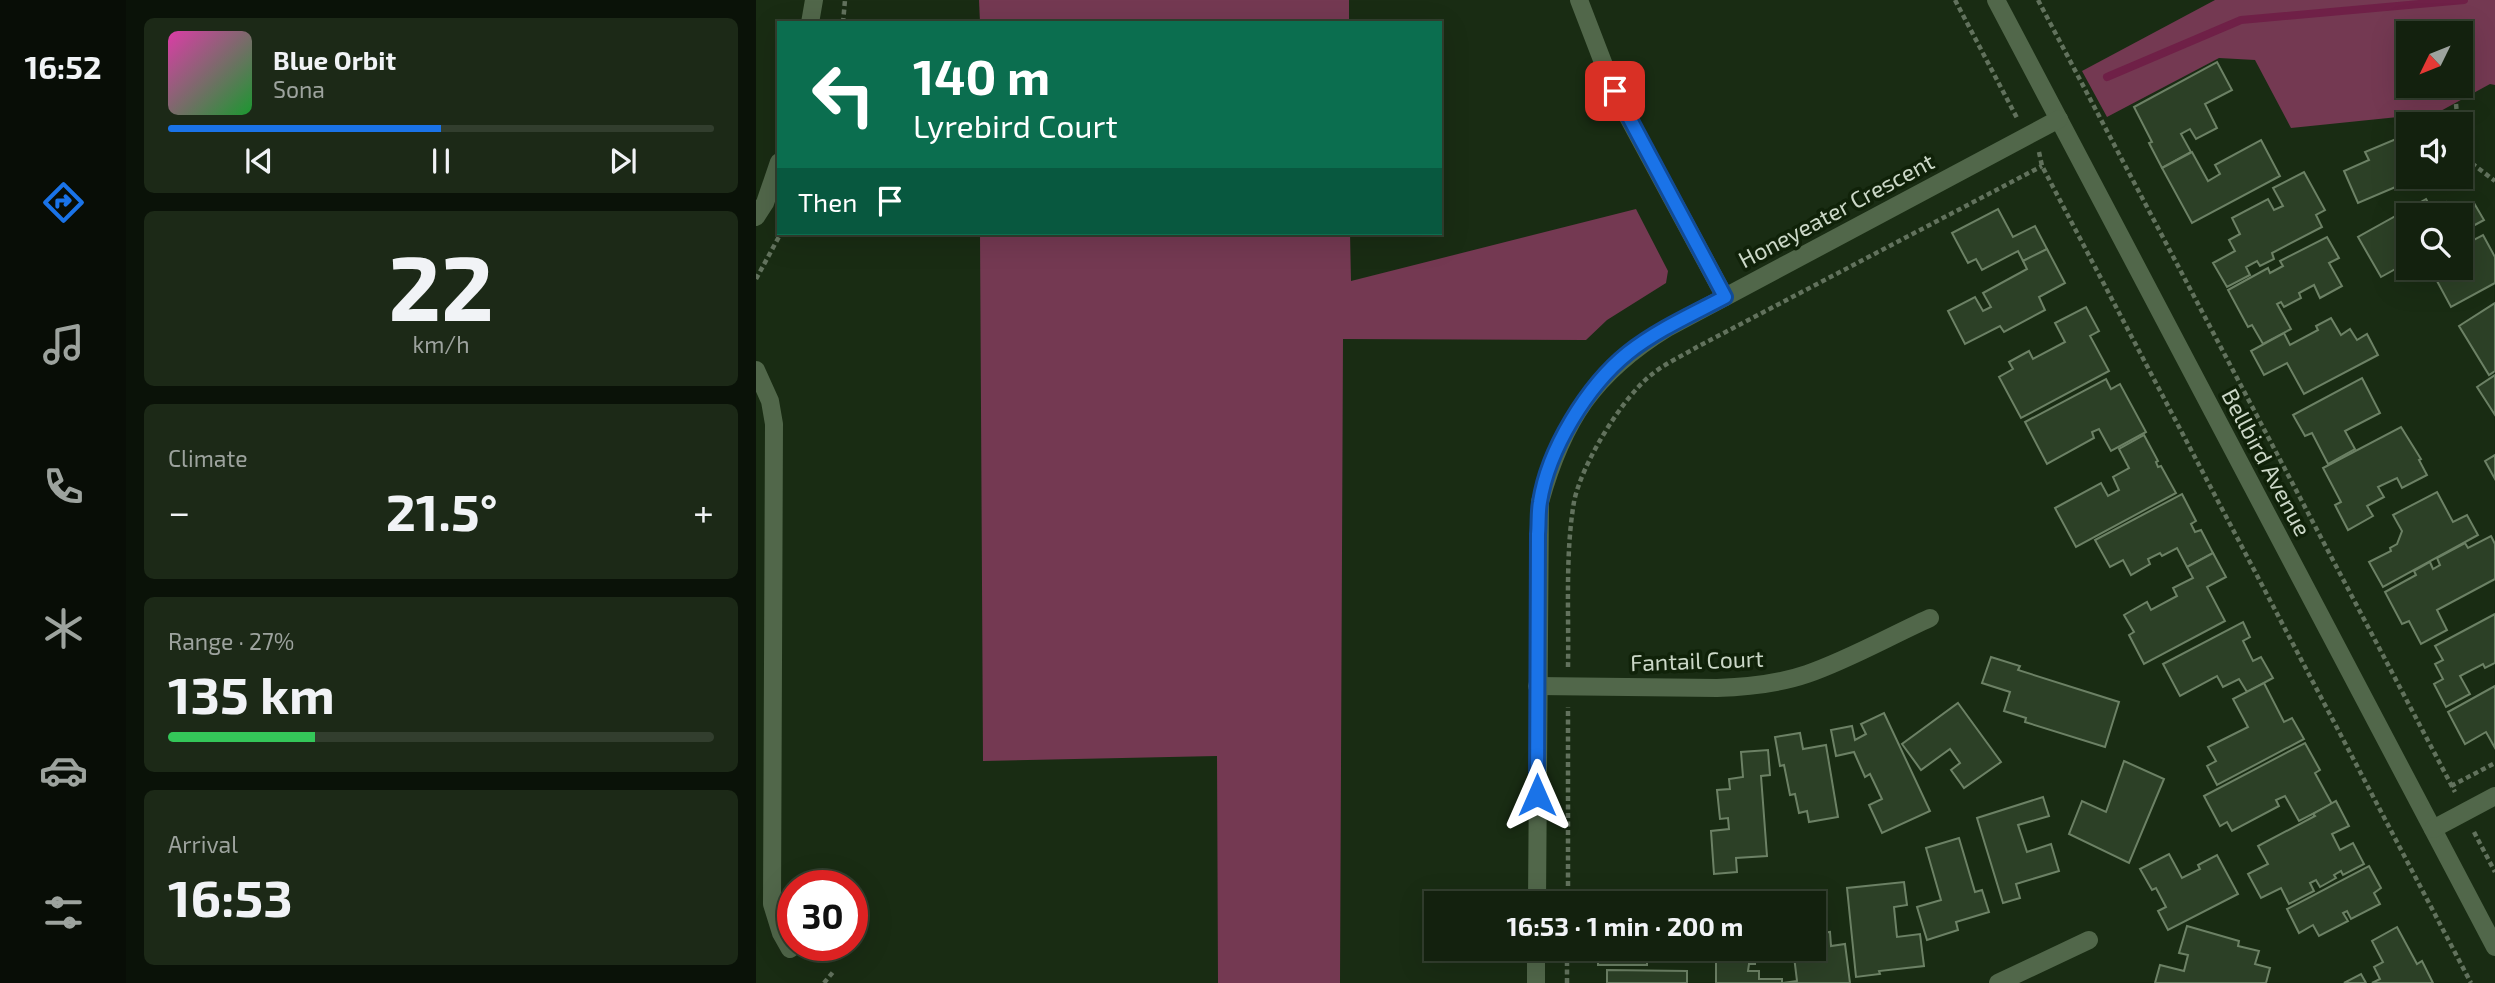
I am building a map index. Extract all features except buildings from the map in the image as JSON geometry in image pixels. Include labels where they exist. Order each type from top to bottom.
[{"type":"street","points":[[810,21],[814,0]]},
{"type":"street","points":[[1579,0],[1615,91],[1725,297]]},
{"type":"street","name":"Bellbird Avenue","points":[[1996,0],[2495,947]]},
{"type":"street","name":"Honeyeater Crescent","points":[[1537,891],[1540,502],[1559,444],[1591,392],[1628,354],[1667,328],[2059,119]]},
{"type":"street","points":[[756,217],[765,203],[777,168]]},
{"type":"street","points":[[756,370],[770,401],[774,424],[772,904],[777,918]]},
{"type":"street","name":"Fantail Court","points":[[1538,686],[1729,688],[1777,682],[1808,674],[1930,618]]},
{"type":"street","points":[[2433,829],[2495,796]]},
{"type":"street","points":[[1998,983],[2089,940]]},
{"type":"street","points":[[1536,961],[1536,983]]},
{"type":"path","points":[[843,21],[845,0]]},
{"type":"path","points":[[1955,0],[2016,118],[2030,134],[2042,166],[2471,983]]},
{"type":"path","points":[[2038,0],[2495,872]]},
{"type":"path","points":[[2456,104],[2457,112]]},
{"type":"path","points":[[2473,164],[2495,181]]},
{"type":"path","points":[[1568,891],[1570,738],[1567,687],[1570,550],[1575,500],[1589,463],[1615,416],[1650,375],[1696,347],[2042,166]]},
{"type":"path","points":[[756,279],[780,235]]},
{"type":"path","points":[[2451,786],[2495,764]]},
{"type":"path","points":[[1567,961],[1567,983]]},
{"type":"path","points":[[824,983],[833,972]]},
{"type":"shaded area","points":[[979,0],[1349,0],[1349,21],[980,21]]},
{"type":"shaded area","points":[[2215,0],[2495,0],[2495,85],[2490,84],[2473,93],[2473,21],[2396,21],[2396,98],[2464,98],[2439,112],[2396,112],[2396,117],[2291,128],[2255,60],[2219,58],[2107,117],[2082,71]]},
{"type":"shaded area","points":[[1636,209],[1668,271],[1666,283],[1607,320],[1586,340],[1343,339],[1340,983],[1218,983],[1217,756],[983,761],[980,235],[1350,235],[1351,281]]},
{"type":"waterway","points":[[2107,77],[2241,20],[2464,0]]},
{"type":"route","points":[[1537,795],[1538,534],[1540,502],[1548,473],[1559,444],[1573,419],[1609,370],[1641,344],[1725,297],[1615,91]]}]
